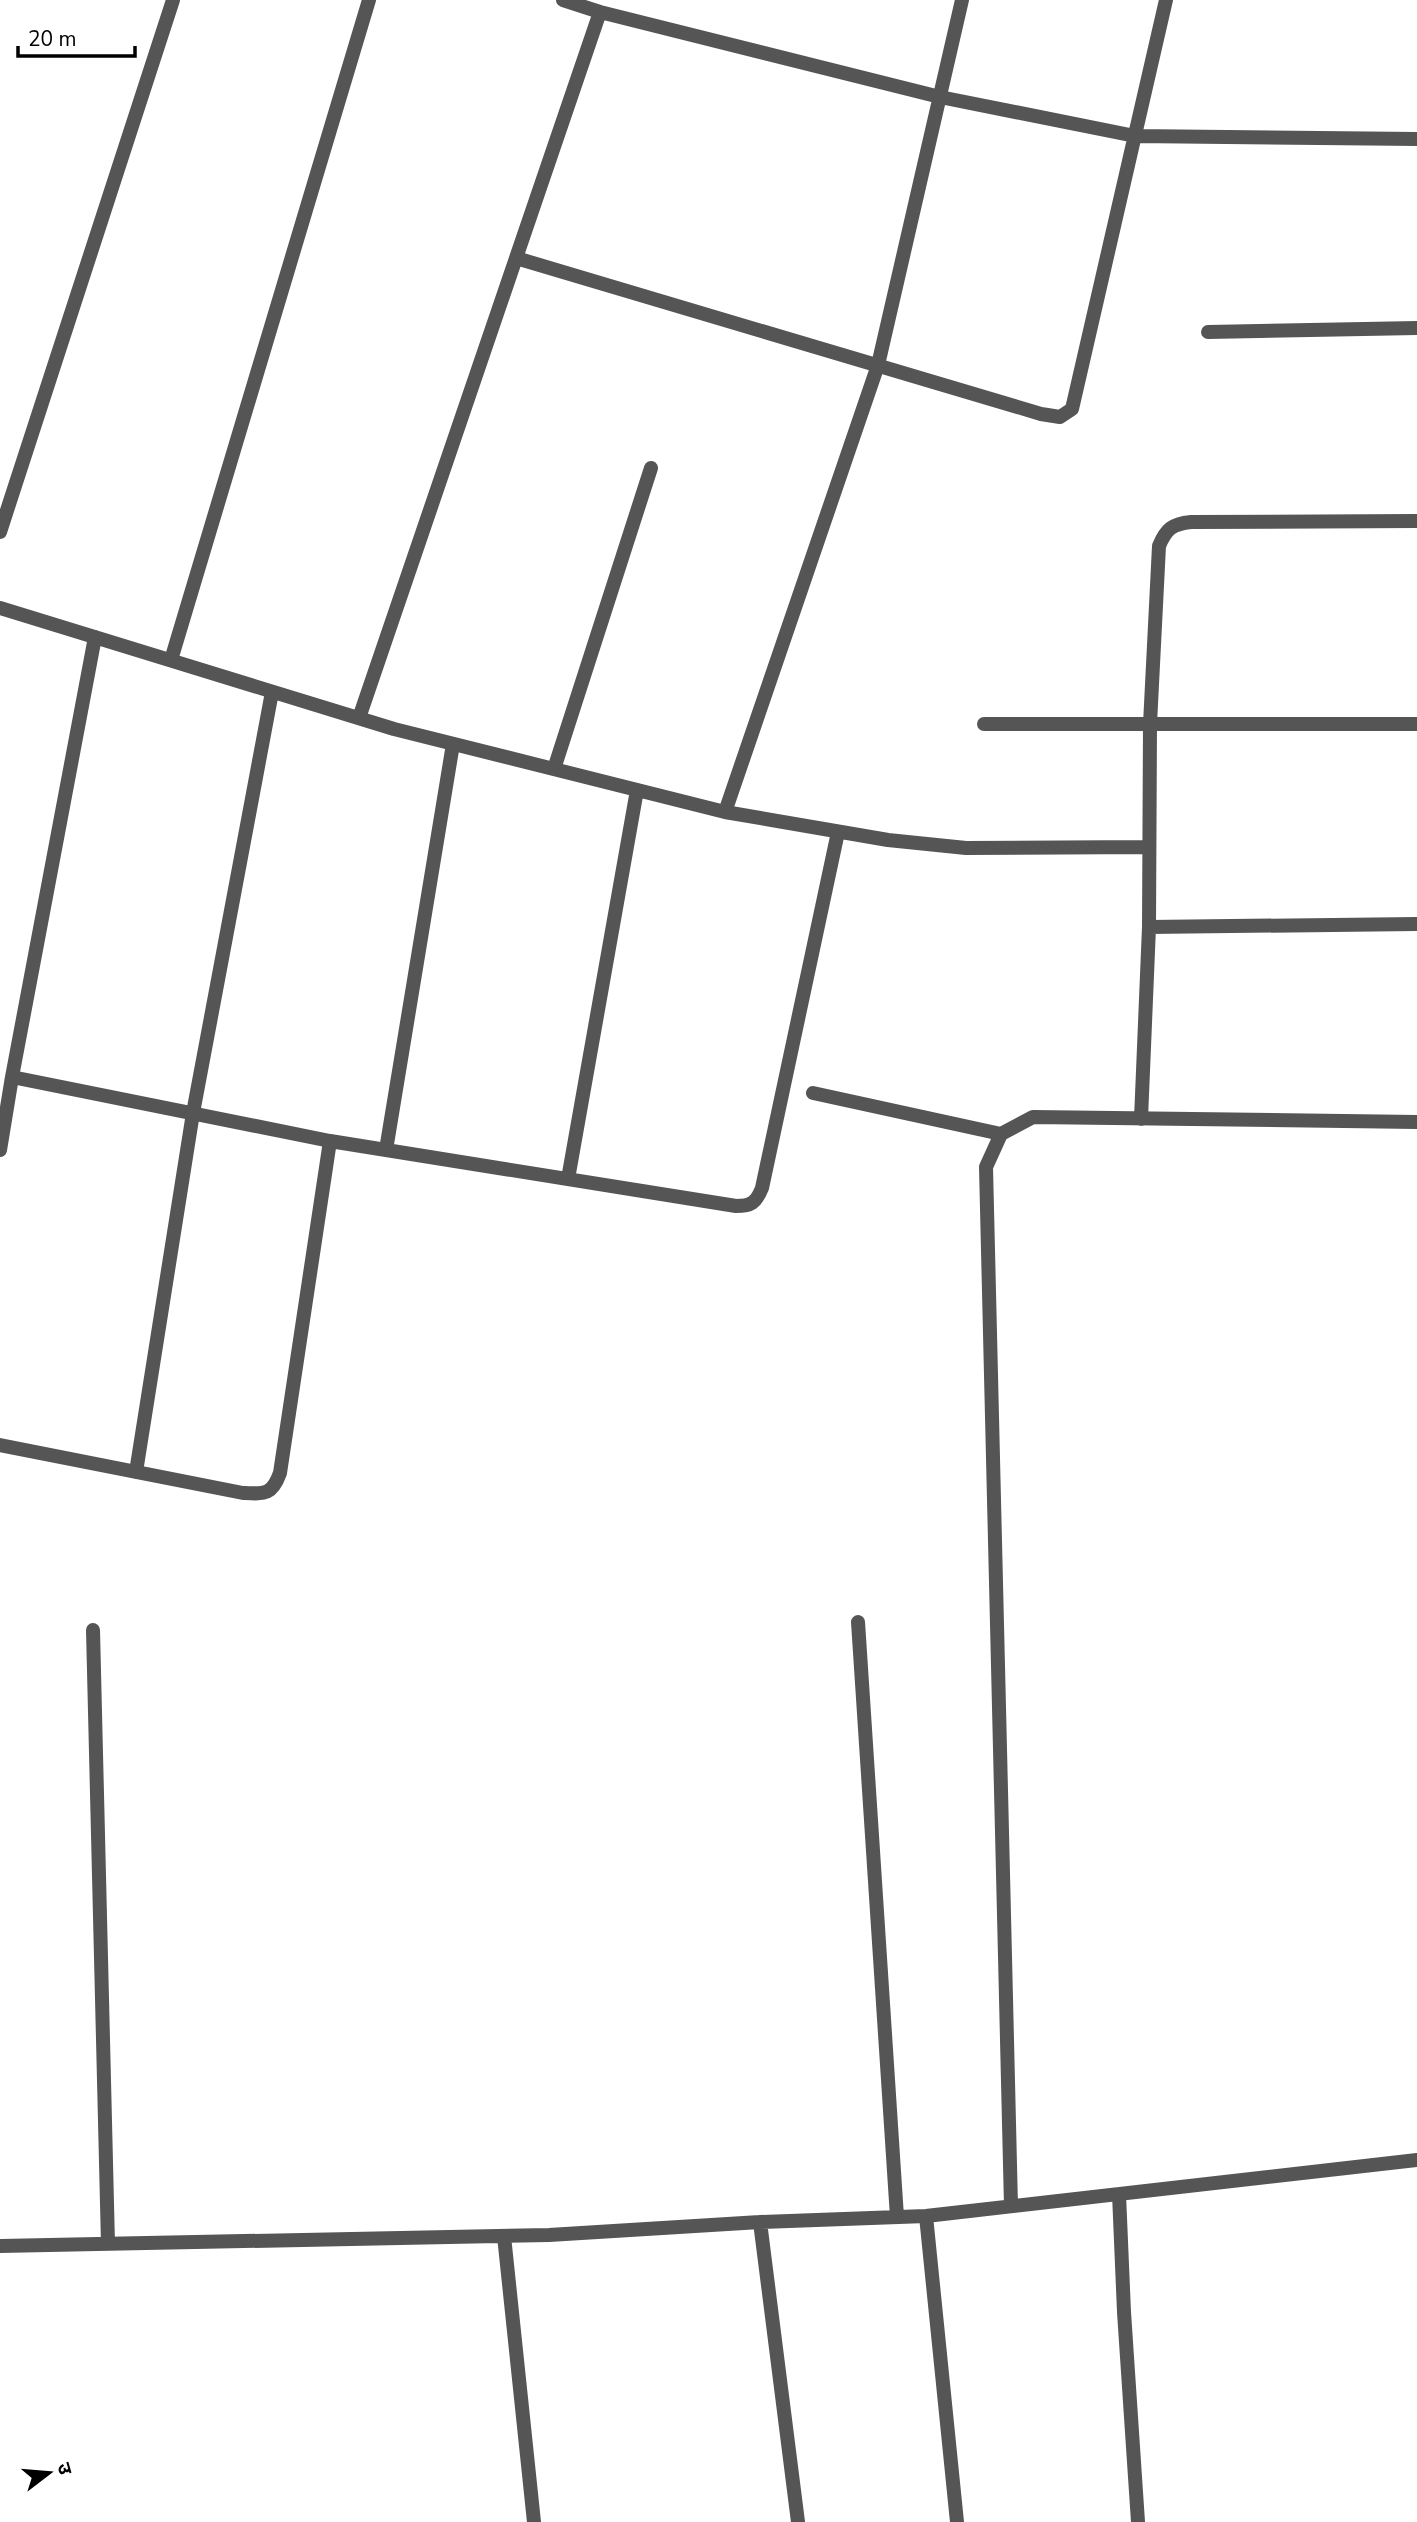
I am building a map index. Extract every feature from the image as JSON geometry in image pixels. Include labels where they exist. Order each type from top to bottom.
[{"type":"street","points":[[0,532],[173,0]]},
{"type":"street","points":[[171,660],[369,0]]},
{"type":"street","points":[[563,0],[600,12],[940,97],[1135,136],[1417,139]]},
{"type":"street","points":[[725,812],[878,365],[962,0]]},
{"type":"street","points":[[516,258],[1041,414],[1060,417],[1072,409],[1166,0]]},
{"type":"street","points":[[359,718],[600,12]]},
{"type":"street","points":[[1208,332],[1417,328]]},
{"type":"street","points":[[554,769],[651,468]]},
{"type":"street","points":[[1141,1119],[1149,927],[1150,724],[1159,546],[1165,532],[1175,524],[1191,522],[1417,521]]},
{"type":"street","points":[[0,608],[359,718],[725,812],[888,840],[967,848],[1041,850],[1149,847]]},
{"type":"street","points":[[0,1150],[95,637]]},
{"type":"street","points":[[136,1472],[193,1113],[272,692]]},
{"type":"street","points":[[984,724],[1417,724]]},
{"type":"street","points":[[386,1150],[453,744]]},
{"type":"street","points":[[568,1180],[637,790]]},
{"type":"street","points":[[12,1077],[330,1141],[736,1206],[750,1206],[757,1200],[762,1188],[838,832]]},
{"type":"street","points":[[1149,927],[1417,924]]},
{"type":"street","points":[[813,1093],[1001,1134]]},
{"type":"street","points":[[1011,2206],[986,1167],[1001,1134],[1033,1117],[1417,1122]]},
{"type":"street","points":[[0,1445],[243,1493],[264,1494],[275,1486],[280,1473],[330,1141]]},
{"type":"street","points":[[858,1622],[897,2217]]},
{"type":"street","points":[[93,1630],[108,2244]]},
{"type":"street","points":[[0,2246],[505,2236],[926,2216],[1417,2160]]},
{"type":"street","points":[[1119,2194],[1138,2522]]},
{"type":"street","points":[[926,2216],[957,2522]]},
{"type":"street","points":[[760,2222],[798,2522]]},
{"type":"street","points":[[505,2236],[534,2522]]}]
